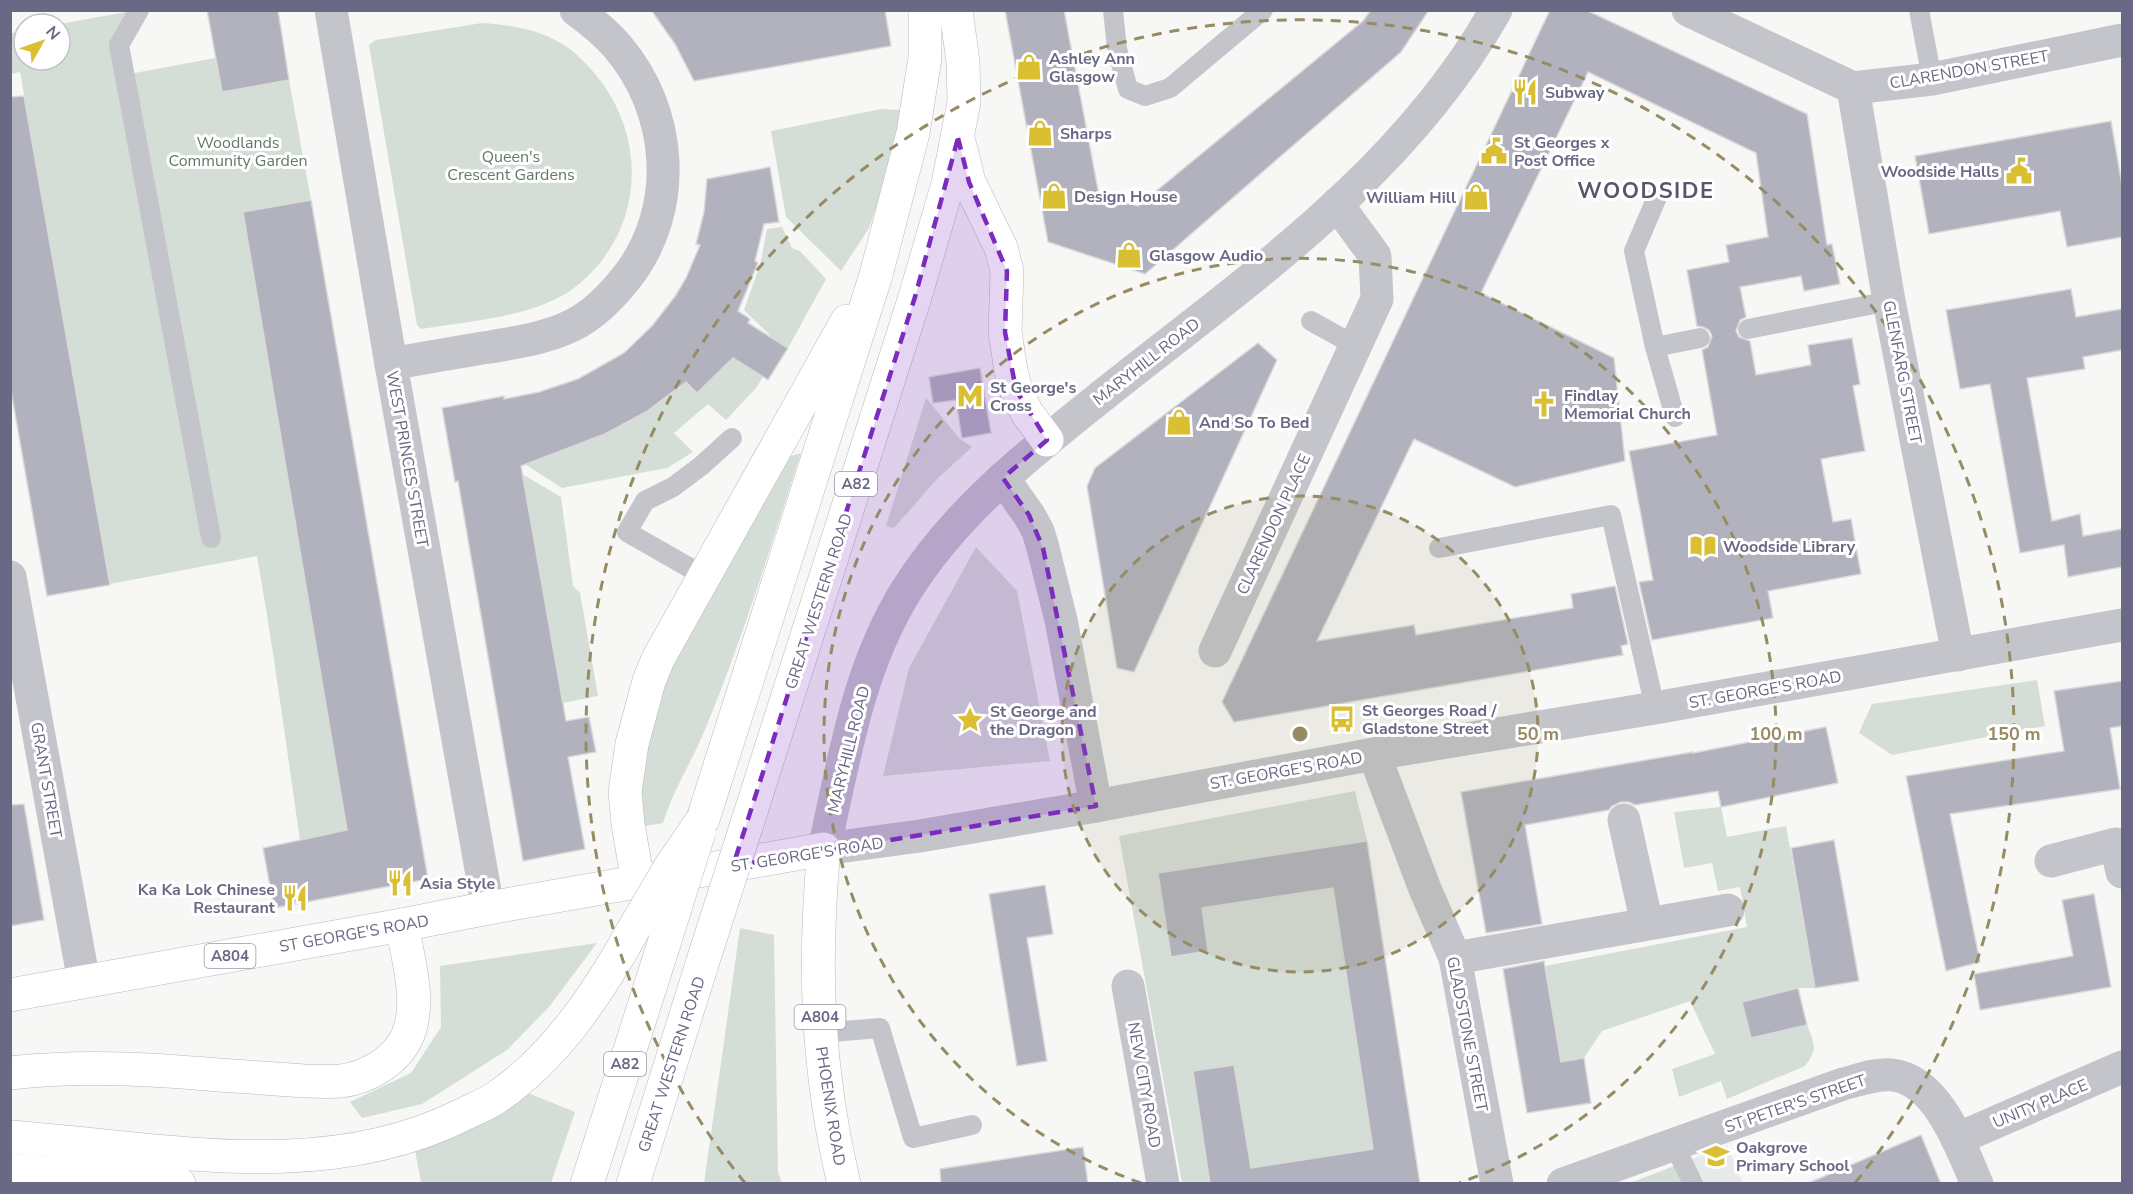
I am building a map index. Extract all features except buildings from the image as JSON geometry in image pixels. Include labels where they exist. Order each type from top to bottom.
[{"type":"main road","name":"A82","points":[[589,1180],[876,275],[913,133],[925,58],[925,10]]},
{"type":"main road","name":"GREAT WESTERN ROAD","points":[[633,1184],[915,297],[948,184],[964,102],[963,62],[956,10]]},
{"type":"main road","points":[[958,138],[969,182],[1001,248],[1007,271],[1005,332],[1016,390],[1027,413],[1047,440]]},
{"type":"main road","points":[[638,882],[625,792],[632,744],[658,659],[836,340],[876,275]]},
{"type":"main road","points":[[10,1137],[179,1152],[270,1157],[333,1154],[395,1142],[441,1125],[493,1100],[534,1066],[559,1041],[605,981],[669,869],[703,819]]},
{"type":"main road","name":"ST. GEORGE'S ROAD","points":[[449,915],[824,849]]},
{"type":"main road","name":"PHOENIX ROAD","points":[[824,849],[818,933],[820,1033],[824,1083],[834,1144],[844,1184]]},
{"type":"main road","name":"ST GEORGE'S ROAD","points":[[10,995],[449,915]]},
{"type":"main road","points":[[10,1072],[104,1067],[273,1079],[341,1081],[357,1078],[378,1068],[395,1054],[406,1039],[412,1022],[412,984],[402,925]]},
{"type":"main road","points":[[10,1170],[179,1184]]},
{"type":"street","points":[[331,11],[336,10]]},
{"type":"street","points":[[391,364],[536,339],[560,331],[602,306],[616,292],[643,256],[658,216],[664,177],[660,137],[652,109],[639,79],[618,47],[597,26],[576,10]]},
{"type":"street","name":"MARYHILL ROAD","points":[[824,849],[853,714],[873,654],[890,620],[923,565],[943,540],[1003,478],[1047,440],[1281,253],[1361,183],[1421,120],[1464,64],[1496,10]]},
{"type":"street","points":[[1689,10],[1853,88]]},
{"type":"street","name":"WEST PRINCES STREET","points":[[331,11],[488,908]]},
{"type":"street","name":"CLARENDON STREET","points":[[1853,88],[1932,79],[2122,40]]},
{"type":"street","name":"GLENFARG STREET","points":[[1853,88],[1889,301],[1958,655]]},
{"type":"street","name":"CLARENDON PLACE","points":[[1215,651],[1377,298],[1375,256],[1337,204]]},
{"type":"street","points":[[1003,478],[1029,515],[1040,539],[1061,620],[1096,806]]},
{"type":"street","name":"GRANT STREET","points":[[10,577],[84,982]]},
{"type":"street","name":"ST. GEORGE'S ROAD","points":[[824,849],[920,836],[1096,806],[1374,754],[1655,708],[2122,625]]},
{"type":"street","name":"GLADSTONE STREET","points":[[1374,754],[1425,889],[1455,958],[1497,1184]]},
{"type":"street","points":[[1624,820],[1647,924]]},
{"type":"street","points":[[2051,861],[2116,844],[2122,872]]},
{"type":"street","points":[[1455,958],[1728,910]]},
{"type":"street","name":"NEW CITY ROAD","points":[[1128,986],[1163,1184]]},
{"type":"street","name":"UNITY PLACE","points":[[1957,1139],[2122,1067]]},
{"type":"street","name":"ST PETER'S STREET","points":[[1563,1184],[1843,1084],[1875,1076],[1894,1075],[1912,1081],[1931,1096],[1957,1139],[1977,1184]]},
{"type":"lane","points":[[139,10],[119,45],[211,538]]},
{"type":"lane","points":[[1113,10],[1116,49],[1128,89],[1145,96],[1170,88],[1263,10]]},
{"type":"lane","points":[[1919,10],[1932,79]]},
{"type":"lane","points":[[1658,197],[1634,251],[1655,347],[1676,417]]},
{"type":"lane","points":[[1748,329],[1889,301]]},
{"type":"lane","points":[[1311,321],[1356,346]]},
{"type":"lane","points":[[1655,347],[1700,338]]},
{"type":"lane","points":[[704,576],[627,532],[645,501],[673,487],[702,466],[732,438]]},
{"type":"lane","points":[[1439,548],[1611,515],[1655,708]]},
{"type":"lane","points":[[820,1033],[880,1028],[913,1138],[972,1125]]},
{"type":"lane","points":[[1674,1144],[1693,1184]]},
{"type":"highlighted area","points":[[958,138],[969,182],[1007,271],[1005,332],[1016,390],[1047,440],[1003,478],[1029,515],[1043,548],[1096,806],[733,866],[915,297]]},
{"type":"shaded area","name":"Oakgrove Primary School","points":[[1727,1145],[1743,1183],[1630,1184]]},
{"type":"green space","name":"Woodlands Community Garden","points":[[126,12],[119,45],[124,75],[215,58],[222,92],[289,80],[311,200],[244,212],[348,833],[300,840],[257,556],[110,584],[20,72],[72,72],[72,22]]},
{"type":"green space","name":"Queen's Crescent Gardens","points":[[482,23],[539,33],[570,49],[593,72],[618,110],[627,137],[632,165],[630,192],[624,219],[613,244],[596,268],[574,288],[541,306],[521,312],[421,329],[417,325],[369,45],[376,40]]},
{"type":"green space","points":[[11,33],[12,72],[20,72],[11,74]]},
{"type":"green space","points":[[881,109],[902,110],[884,186],[869,228],[841,271],[786,217],[771,131]]},
{"type":"green space","points":[[782,227],[792,248],[800,251],[826,279],[788,348],[775,340],[744,310],[760,265],[767,229]]},
{"type":"green space","points":[[717,347],[763,377],[756,388],[726,420],[708,404],[674,433],[693,452],[667,468],[562,488],[520,461],[569,447],[615,429],[645,413],[686,382],[697,393]]},
{"type":"green space","points":[[926,398],[960,439],[972,447],[937,479],[894,528],[886,526]]},
{"type":"green space","points":[[801,453],[768,557],[701,739],[663,823],[640,827],[643,733],[656,688],[780,459]]},
{"type":"green space","points":[[522,474],[561,497],[573,586],[580,593],[598,696],[563,703]]},
{"type":"green space","points":[[976,547],[1017,591],[1050,761],[883,776],[909,668]]},
{"type":"green space","points":[[2037,680],[2045,726],[1892,755],[1859,733],[1872,704]]},
{"type":"green space","points":[[1355,791],[1367,841],[1158,873],[1171,957],[1208,950],[1202,908],[1333,888],[1373,1149],[1251,1168],[1234,1065],[1193,1071],[1210,1183],[1182,1183],[1119,836]]},
{"type":"green space","points":[[1721,807],[1727,837],[1786,826],[1815,988],[1798,988],[1743,1003],[1751,1038],[1807,1025],[1814,1046],[1809,1060],[1805,1066],[1727,1099],[1721,1081],[1679,1097],[1672,1069],[1715,1054],[1690,1001],[1602,1031],[1584,1058],[1561,1062],[1545,966],[1747,927],[1740,887],[1718,891],[1712,863],[1684,868],[1674,812]]},
{"type":"green space","points":[[740,928],[774,935],[778,1172],[782,1183],[704,1183]]},
{"type":"green space","points":[[597,943],[549,1007],[507,1050],[422,1104],[362,1118],[350,1102],[411,1073],[441,1027],[440,966]]},
{"type":"green space","points":[[528,1093],[575,1112],[551,1183],[421,1183],[415,1150]]},
{"type":"green space","points":[[1674,1166],[1681,1183],[1630,1183]]},
{"type":"place","name":"Ashley Ann Glasgow","points":[[1029,67]]},
{"type":"place","name":"Subway","points":[[1525,92]]},
{"type":"place","name":"Sharps","points":[[1040,133]]},
{"type":"place","name":"St Georges x Post Office","points":[[1494,151]]},
{"type":"place","name":"Woodside Halls","points":[[2019,171]]},
{"type":"place","name":"Design House","points":[[1054,196]]},
{"type":"place","name":"William Hill","points":[[1476,197]]},
{"type":"place","name":"Glasgow Audio","points":[[1129,255]]},
{"type":"place","name":"St George's Cross","points":[[970,396]]},
{"type":"place","name":"Findlay Memorial Church","points":[[1544,404]]},
{"type":"place","name":"And So To Bed","points":[[1179,422]]},
{"type":"place","name":"Woodside Library","points":[[1703,546]]},
{"type":"place","name":"St Georges Road / Gladstone Street","points":[[1342,719]]},
{"type":"place","name":"St George and the Dragon","points":[[970,720]]},
{"type":"place","name":"Asia Style","points":[[400,883]]},
{"type":"place","name":"Ka Ka Lok Chinese Restaurant","points":[[295,898]]},
{"type":"place","name":"Oakgrove Primary School","points":[[1716,1156]]},
{"type":"district","name":"WOODSIDE","points":[[1646,190]]}]
